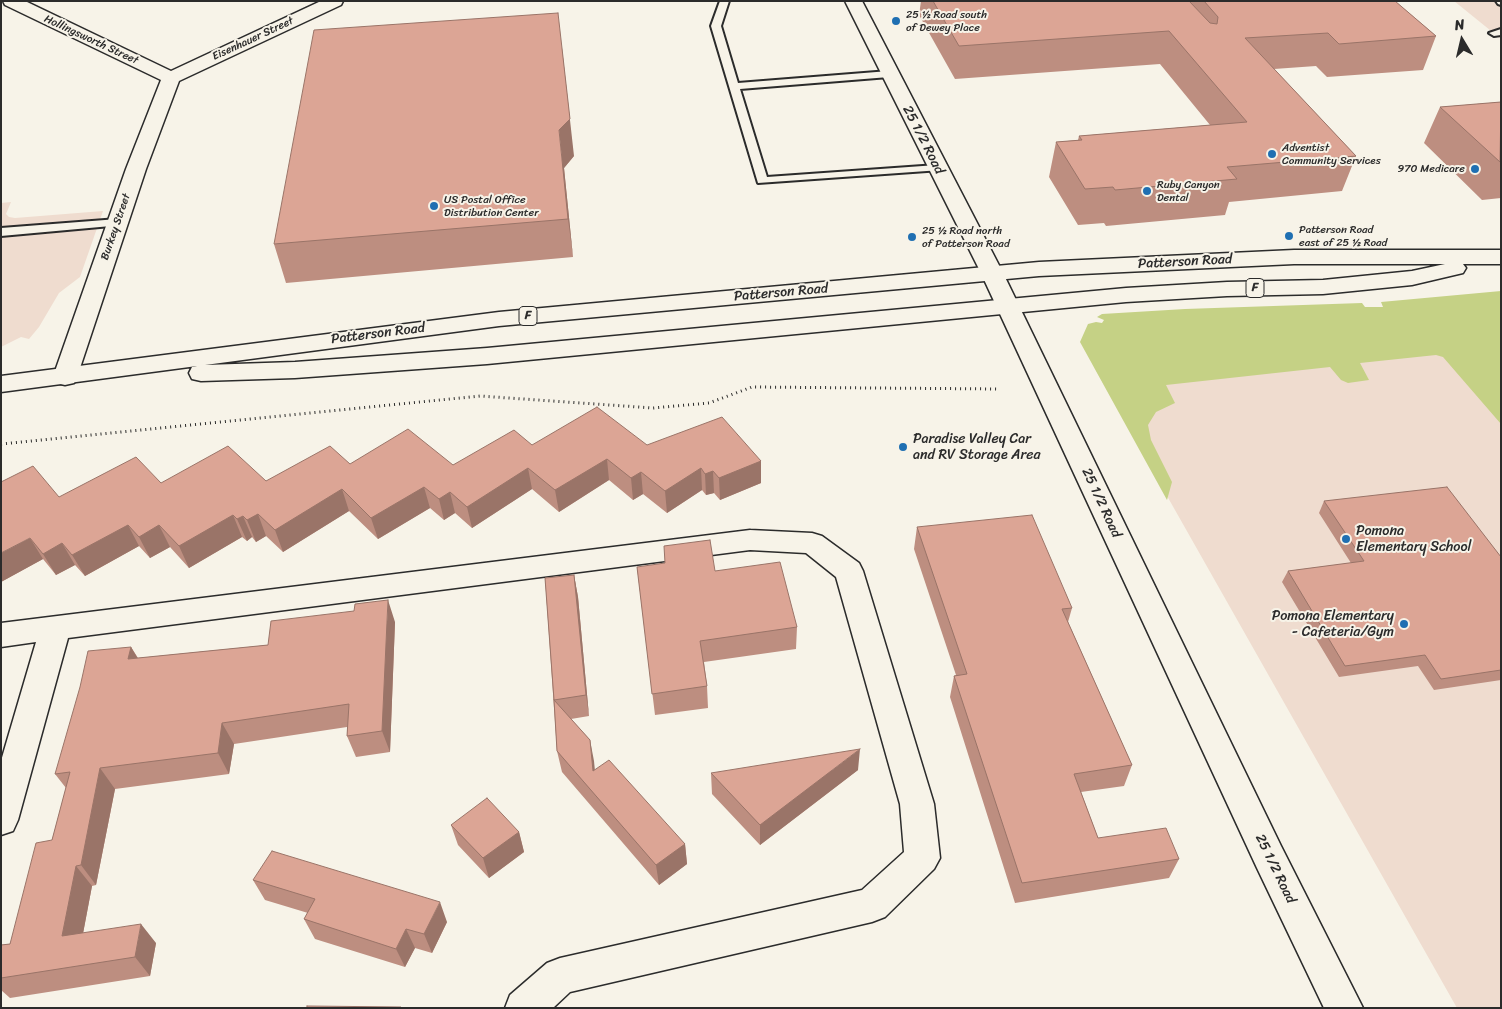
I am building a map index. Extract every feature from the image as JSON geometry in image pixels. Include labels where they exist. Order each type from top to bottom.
[{"type":"street","name":"Hollingsworth Street","points":[[11,1],[171,78]]},
{"type":"street","name":"Eisenhauer Street","points":[[171,78],[335,1]]},
{"type":"street","name":"25 1/2 Road","points":[[853,1],[992,273],[1269,857],[1344,1008]]},
{"type":"street","name":"Burkey Street","points":[[65,377],[136,169],[171,78]]},
{"type":"street","name":"Patterson Road","points":[[1,384],[65,377],[291,344],[499,319],[992,273],[1184,261],[1285,257],[1501,258]]},
{"type":"street","name":"Patterson Road","points":[[65,377],[295,370],[487,356],[1135,294],[1227,289],[1322,287],[1412,278],[1501,258]]},
{"type":"street","points":[[1,635],[750,540],[812,543],[849,571],[917,804],[922,858],[872,905],[560,976],[524,1008]]},
{"type":"street","points":[[1,820],[55,629]]},
{"type":"lane","points":[[725,1],[716,26],[762,181],[937,168]]},
{"type":"lane","points":[[734,86],[889,74]]},
{"type":"lane","points":[[1,232],[118,222]]},
{"type":"path","points":[[1,444],[480,396],[653,408],[708,403],[752,388],[998,389]]},
{"type":"shaded area","points":[[1454,1],[1501,1],[1501,39]]},
{"type":"shaded area","points":[[11,202],[6,214],[9,217],[15,218],[103,211],[80,277],[59,293],[39,327],[29,339],[21,337],[1,347],[1,203]]},
{"type":"shaded area","name":"Pomona Elementary School","points":[[1501,323],[1501,1008],[1457,1008],[1094,367]]},
{"type":"green space","points":[[1501,291],[1501,424],[1443,357],[1436,355],[1360,363],[1369,380],[1348,383],[1341,380],[1330,367],[1166,385],[1175,403],[1156,412],[1148,425],[1151,440],[1172,482],[1167,500],[1080,342],[1088,324],[1102,323],[1104,320],[1097,317],[1102,314],[1362,303],[1365,307],[1383,307],[1381,302]]},
{"type":"building","points":[[933,1],[1189,1],[1210,23],[1217,24],[1218,17],[1204,1],[1395,1],[1436,36],[1339,44],[1328,33],[1245,38],[1356,156],[1227,167],[1237,179],[1115,190],[1113,187],[1085,189],[1056,142],[1082,140],[1079,136],[1247,122],[1169,31],[959,46]]},
{"type":"building","name":"US Postal Office Distribution Center","points":[[558,13],[570,119],[559,130],[568,219],[274,244],[314,30]]},
{"type":"building","points":[[1501,102],[1500,162],[1440,107]]},
{"type":"building","points":[[597,407],[647,445],[722,417],[761,461],[719,478],[713,471],[705,474],[701,468],[665,491],[641,472],[631,478],[607,459],[555,490],[528,468],[467,507],[450,492],[439,499],[424,487],[371,518],[342,489],[275,530],[258,514],[247,520],[243,516],[237,519],[233,515],[179,546],[159,525],[139,537],[128,525],[72,555],[62,543],[43,554],[30,538],[1,553],[1,482],[33,466],[59,497],[136,457],[161,483],[228,446],[266,481],[330,446],[350,464],[408,429],[453,465],[514,430],[532,445]]},
{"type":"building","name":"Pomona Elementary - Cafeteria/Gym","points":[[1447,487],[1501,557],[1501,670],[1441,679],[1425,655],[1345,666],[1288,571],[1364,561],[1324,501]]},
{"type":"building","points":[[1032,515],[1072,608],[1062,609],[1132,765],[1074,774],[1098,838],[1166,828],[1179,859],[1022,883],[954,676],[967,674],[917,527]]},
{"type":"building","points":[[710,540],[715,571],[780,562],[797,627],[700,641],[707,686],[652,694],[637,567],[665,563],[664,546]]},
{"type":"building","points":[[574,575],[586,695],[554,700],[545,578]]},
{"type":"building","points":[[388,600],[382,731],[347,736],[349,704],[222,723],[218,753],[100,768],[81,865],[76,866],[62,936],[141,924],[135,957],[1,978],[1,945],[10,944],[36,843],[52,840],[70,772],[55,774],[80,687],[88,651],[131,647],[128,659],[268,645],[271,621],[354,611],[355,604]]},
{"type":"building","points":[[554,700],[590,740],[593,771],[609,760],[685,844],[656,865],[557,751]]},
{"type":"building","points":[[860,749],[760,825],[711,773]]},
{"type":"building","points":[[487,798],[519,832],[483,858],[451,825]]},
{"type":"building","points":[[272,851],[440,902],[424,934],[406,929],[396,949],[304,919],[315,899],[253,880]]},
{"type":"building","points":[[307,1006],[401,1007],[307,1008]]},
{"type":"place","name":"25 ½ Road south of Dewey Place","points":[[896,21]]},
{"type":"place","name":"Adventist Community Services","points":[[1272,154]]},
{"type":"place","name":"970 Medicare","points":[[1475,169]]},
{"type":"place","name":"Ruby Canyon Dental","points":[[1147,191]]},
{"type":"place","name":"US Postal Office Distribution Center","points":[[434,206]]},
{"type":"place","name":"Patterson Road east of 25 ½ Road","points":[[1289,236]]},
{"type":"place","name":"25 ½ Road north of Patterson Road","points":[[912,237]]},
{"type":"place","name":"Paradise Valley Car and RV Storage Area","points":[[903,447]]},
{"type":"place","name":"Pomona Elementary School","points":[[1346,539]]},
{"type":"place","name":"Pomona Elementary - Cafeteria/Gym","points":[[1404,624]]}]
